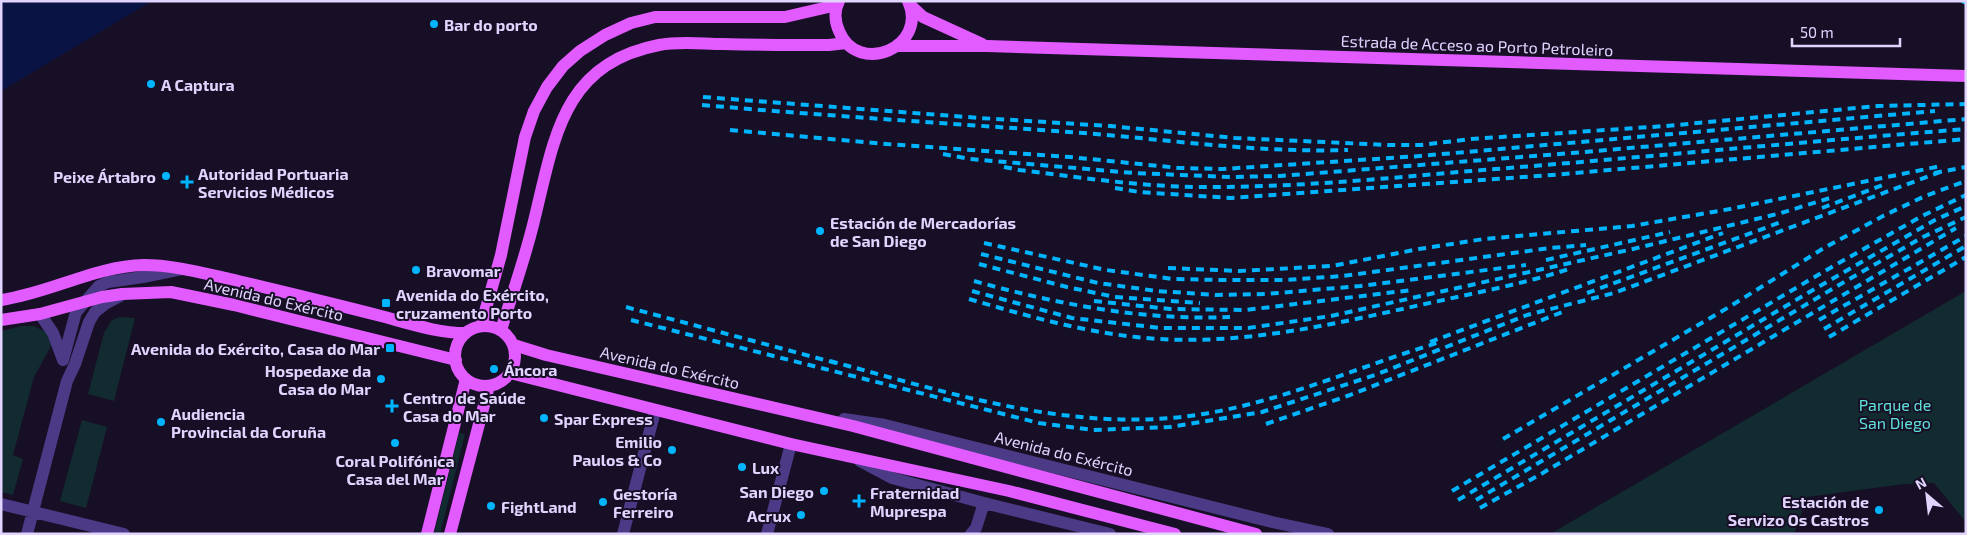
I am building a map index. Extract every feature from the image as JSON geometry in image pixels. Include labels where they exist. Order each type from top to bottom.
[{"type":"main road","points":[[481,326],[501,254],[525,137],[534,110],[547,87],[563,66],[592,43],[631,23],[655,17],[785,17],[838,3],[835,15],[836,26],[846,43],[829,45],[662,44],[621,56],[608,64],[585,84],[570,102],[560,124],[524,260],[501,330]]},
{"type":"main road","name":"Estrada de Acceso ao Porto Petroleiro","points":[[846,43],[855,50],[866,54],[888,52],[898,46],[906,37],[910,27],[912,16],[909,3]]},
{"type":"main road","name":"Estrada de Acceso ao Porto Petroleiro","points":[[909,3],[923,17],[987,46]]},
{"type":"main road","name":"Estrada de Acceso ao Porto Petroleiro","points":[[898,46],[987,46],[1966,76]]},
{"type":"main road","points":[[501,254],[524,260]]},
{"type":"main road","name":"Avenida do Exército","points":[[1,300],[23,297],[106,271],[144,265],[183,269],[292,293],[414,325],[454,333],[466,333]]},
{"type":"main road","name":"Avenida do Exército","points":[[1,320],[40,314],[122,294],[171,292],[234,305],[456,360]]},
{"type":"main road","points":[[481,326],[501,330],[508,335],[514,344],[516,359],[510,373],[501,382],[489,386],[478,385],[466,379],[459,371],[456,360],[458,342],[466,333],[481,326]]},
{"type":"main road","name":"Avenida do Exército","points":[[514,344],[546,355],[853,426],[1256,534]]},
{"type":"main road","points":[[510,373],[791,444],[1008,491],[1175,534]]},
{"type":"main road","points":[[427,534],[466,379]]},
{"type":"main road","points":[[450,534],[489,386]]},
{"type":"street","points":[[63,360],[76,312],[92,292],[108,282],[143,278],[183,269]]},
{"type":"street","points":[[27,534],[67,381],[75,364],[82,340],[92,317],[104,304],[122,294]]},
{"type":"street","points":[[40,314],[53,333],[63,360],[67,381]]},
{"type":"street","points":[[623,534],[655,410]]},
{"type":"street","name":"Avenida do Exército","points":[[791,412],[885,425],[1272,522],[1328,534]]},
{"type":"street","points":[[767,534],[791,444]]},
{"type":"street","points":[[858,460],[892,478],[1110,534]]},
{"type":"street","points":[[971,534],[976,528],[984,503]]},
{"type":"street","points":[[1,504],[124,534]]},
{"type":"green space","name":"Parque de San Diego","points":[[1966,291],[1966,522],[1934,483],[1904,484],[1807,497],[1794,534],[1550,534]]},
{"type":"green space","points":[[120,317],[135,318],[114,401],[88,394],[104,333],[112,320]]},
{"type":"green space","points":[[22,326],[34,326],[48,333],[51,346],[34,377],[13,455],[23,459],[13,495],[1,492],[1,331]]},
{"type":"green space","points":[[82,420],[107,427],[86,508],[60,501]]},
{"type":"green space","points":[[459,433],[465,434],[440,534],[434,534]]},
{"type":"shaded area","points":[[1,1],[152,1],[1,91]]},
{"type":"railway","points":[[1962,1],[1966,3]]},
{"type":"railway","points":[[703,97],[1110,126],[1235,138],[1389,145],[1421,145],[1471,139],[1666,126],[1878,106],[1966,104]]},
{"type":"railway","points":[[702,105],[1084,133],[1249,148],[1348,150]]},
{"type":"railway","points":[[730,130],[886,144],[1070,157],[1179,168],[1223,169],[1420,156],[1935,111]]},
{"type":"railway","points":[[943,154],[970,159],[1134,173],[1230,177],[1280,176],[1966,119]]},
{"type":"railway","points":[[1004,167],[1151,185],[1195,187],[1264,186],[1368,180],[1966,129]]},
{"type":"railway","points":[[1115,188],[1139,192],[1231,198],[1552,175],[1966,139]]},
{"type":"railway","points":[[1168,268],[1239,271],[1332,266],[1419,249],[1484,239],[1632,226],[1730,209],[1941,166]]},
{"type":"railway","points":[[1934,173],[1966,167]]},
{"type":"railway","points":[[631,320],[1039,423],[1093,430],[1170,427],[1262,412],[1375,375],[1527,315],[1614,293],[1940,172]]},
{"type":"railway","points":[[1503,439],[1729,307],[1824,248],[1925,196],[1966,181]]},
{"type":"railway","points":[[1822,208],[1883,185]]},
{"type":"railway","points":[[1452,491],[1823,272],[1922,216],[1966,195]]},
{"type":"railway","points":[[972,291],[1072,318],[1161,328],[1248,328],[1331,316],[1633,249],[1781,213],[1830,198]]},
{"type":"railway","points":[[1458,500],[1818,287],[1935,220],[1966,206]]},
{"type":"railway","points":[[1476,500],[1839,285],[1923,237],[1966,217]]},
{"type":"railway","points":[[1587,293],[1784,221]]},
{"type":"railway","points":[[1480,508],[1541,474],[1956,228]]},
{"type":"railway","points":[[1546,260],[1670,232]]},
{"type":"railway","points":[[1430,342],[1723,233]]},
{"type":"railway","points":[[1819,320],[1966,236]]},
{"type":"railway","points":[[984,243],[1106,270],[1173,279],[1221,280],[1286,280],[1343,276],[1550,248],[1586,245]]},
{"type":"railway","points":[[1824,329],[1966,246]]},
{"type":"railway","points":[[981,254],[1098,283],[1157,291],[1216,295],[1266,294],[1360,286],[1526,265]]},
{"type":"railway","points":[[1829,337],[1966,257]]},
{"type":"railway","points":[[979,264],[1067,287],[1115,297],[1200,303]]},
{"type":"railway","points":[[969,299],[1094,331],[1173,340],[1209,339],[1245,337],[1353,320],[1499,288],[1572,268]]},
{"type":"railway","points":[[974,281],[1037,297],[1101,309],[1165,316],[1230,317]]},
{"type":"railway","points":[[1094,301],[1170,309],[1246,310],[1412,290]]},
{"type":"railway","points":[[626,307],[836,363]]},
{"type":"railway","points":[[1266,424],[1350,395],[1565,311]]},
{"type":"railway","points":[[830,361],[970,398],[1018,408],[1065,415],[1113,419],[1161,419],[1238,407],[1296,391],[1437,343]]},
{"type":"place","name":"Bar do porto","points":[[434,24]]},
{"type":"place","name":"A Captura","points":[[151,84]]},
{"type":"place","name":"Peixe Ártabro","points":[[166,176]]},
{"type":"place","name":"Autoridad Portuaria Servicios Médicos","points":[[187,182]]},
{"type":"place","name":"Estación de Mercadorías de San Diego","points":[[820,231]]},
{"type":"place","name":"Bravomar","points":[[416,270]]},
{"type":"place","name":"Avenida do Exército, cruzamento Porto","points":[[386,303]]},
{"type":"place","name":"Avenida do Exército, Casa do Mar","points":[[390,348]]},
{"type":"place","name":"Áncora","points":[[494,369]]},
{"type":"place","name":"Hospedaxe da Casa do Mar","points":[[381,379]]},
{"type":"place","name":"Centro de Saúde Casa do Mar","points":[[392,406]]},
{"type":"place","name":"Spar Express","points":[[544,418]]},
{"type":"place","name":"Audiencia Provincial da Coruña","points":[[161,422]]},
{"type":"place","name":"Coral Polifónica Casa del Mar","points":[[395,443]]},
{"type":"place","name":"Emilio Paulos & Co","points":[[672,450]]},
{"type":"place","name":"Lux","points":[[742,467]]},
{"type":"place","name":"San Diego","points":[[824,491]]},
{"type":"place","name":"Fraternidad Muprespa","points":[[859,501]]},
{"type":"place","name":"Gestoría Ferreiro","points":[[603,502]]},
{"type":"place","name":"FightLand","points":[[491,506]]},
{"type":"place","name":"Estación de Servizo Os Castros","points":[[1879,510]]},
{"type":"place","name":"Acrux","points":[[801,515]]}]
